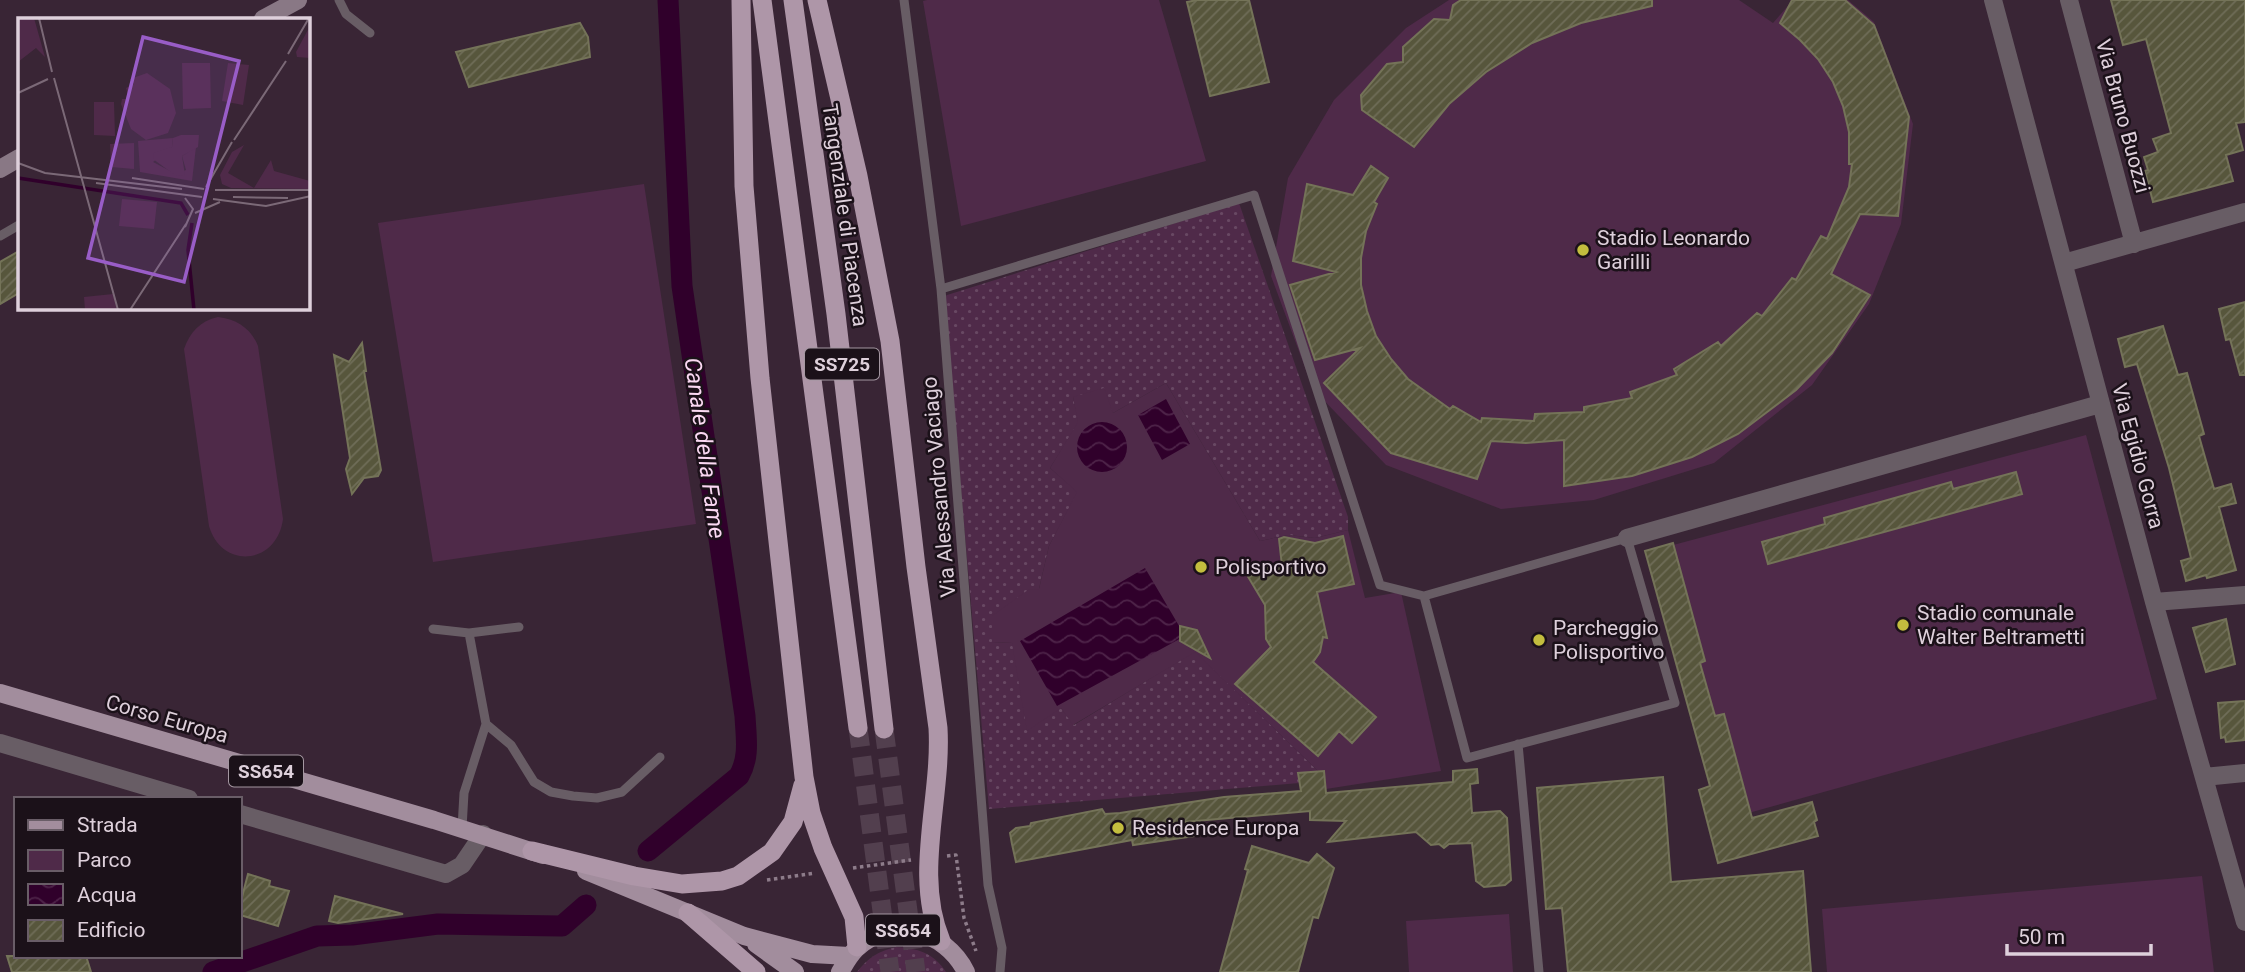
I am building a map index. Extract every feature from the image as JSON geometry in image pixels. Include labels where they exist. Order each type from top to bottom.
[{"type":"highway","points":[[741,0],[744,186],[757,350],[804,777],[811,813],[854,918],[849,959]]},
{"type":"highway","name":"SS725","points":[[762,0],[858,729]]},
{"type":"highway","name":"Tangenziale di Piacenza","points":[[793,0],[838,328],[884,729]]},
{"type":"highway","points":[[817,0],[861,188],[890,341],[938,728],[939,755],[929,858],[930,905],[933,923],[941,941]]},
{"type":"highway","points":[[532,851],[634,876],[682,884],[722,881],[738,876],[772,852],[793,822],[804,777]]},
{"type":"highway","points":[[688,913],[755,972]]},
{"type":"main road","points":[[265,18],[298,0]]},
{"type":"main road","points":[[0,169],[18,159]]},
{"type":"main road","name":"Corso Europa","points":[[0,693],[483,834],[532,851]]},
{"type":"main road","name":"SS654","points":[[532,851],[744,936],[812,954],[849,959],[876,935],[898,930],[921,932],[941,941],[963,966],[975,972]]},
{"type":"main road","name":"SS654","points":[[744,936],[795,972]]},
{"type":"street","name":"Via Egidio Gorra","points":[[1993,0],[2154,602],[2245,922]]},
{"type":"street","name":"Via Bruno Buozzi","points":[[2069,0],[2134,244]]},
{"type":"street","points":[[2064,263],[2245,212]]},
{"type":"street","points":[[1627,538],[2100,404]]},
{"type":"street","points":[[2154,602],[2245,594]]},
{"type":"street","points":[[0,743],[182,797]]},
{"type":"street","points":[[2204,777],[2245,773]]},
{"type":"street","points":[[242,815],[446,874],[462,865],[483,834]]},
{"type":"lane","points":[[339,0],[346,14],[370,33]]},
{"type":"lane","name":"Via Alessandro Vaciago","points":[[904,0],[941,289],[988,885],[1002,948],[1000,972]]},
{"type":"lane","points":[[941,289],[1254,195],[1380,585],[1424,596],[1627,538],[1675,703],[1467,758],[1424,596]]},
{"type":"lane","points":[[0,236],[18,226]]},
{"type":"lane","points":[[433,629],[469,633],[519,627]]},
{"type":"lane","points":[[462,828],[464,793],[486,724],[469,633]]},
{"type":"lane","points":[[486,724],[512,745],[534,782],[551,792],[597,798],[622,792],[660,757]]},
{"type":"lane","points":[[1518,744],[1539,972]]},
{"type":"path","points":[[938,857],[956,855],[964,918],[971,941],[982,960],[1000,972]]},
{"type":"path","points":[[845,869],[920,859]]},
{"type":"path","points":[[761,881],[824,872]]},
{"type":"green space","points":[[1159,0],[1206,161],[961,226],[923,1]]},
{"type":"green space","name":"Stadio Leonardo Garilli","points":[[1449,0],[1613,0],[1617,16],[1646,0],[1739,0],[1773,23],[1793,0],[1848,0],[1874,22],[1913,124],[1901,224],[1869,304],[1812,385],[1714,463],[1594,500],[1501,509],[1386,465],[1313,389],[1271,276],[1288,178],[1334,100],[1406,28]]},
{"type":"green space","points":[[644,184],[696,524],[433,562],[378,223]]},
{"type":"green space","points":[[1239,203],[1348,517],[1348,530],[1315,538],[1288,535],[1260,541],[1166,383],[1113,413],[1073,397],[1079,422],[1050,468],[1078,492],[1049,546],[1039,589],[992,642],[1012,643],[1074,725],[1195,651],[1319,772],[1298,773],[1299,783],[989,809],[944,296]]},
{"type":"green space","points":[[218,317],[242,326],[258,346],[283,519],[279,534],[271,546],[249,556],[225,550],[209,526],[184,349],[196,328]]},
{"type":"green space","name":"Polisportivo","points":[[1166,383],[1260,541],[1288,535],[1315,538],[1348,530],[1365,598],[1401,592],[1441,771],[1326,789],[1319,772],[1195,652],[1073,725],[1061,708],[1027,731],[1012,643],[992,642],[992,616],[1028,590],[1039,589],[1049,546],[1077,492],[1050,468],[1078,422],[1073,397],[1104,388],[1113,413]]},
{"type":"green space","name":"Stadio comunale Walter Beltrametti","points":[[2086,435],[2157,699],[1727,819],[1647,552]]},
{"type":"green space","points":[[2202,876],[2214,972],[1827,972],[1822,909]]},
{"type":"green space","points":[[1509,914],[1513,972],[1409,972],[1406,921]]},
{"type":"green space","points":[[896,947],[924,953],[936,960],[946,972],[857,972],[874,956]]},
{"type":"water","points":[[1166,399],[1190,444],[1162,460],[1138,415]]},
{"type":"water","points":[[1102,422],[1120,429],[1127,447],[1120,465],[1102,472],[1084,465],[1077,447],[1084,429]]},
{"type":"water","points":[[1145,568],[1185,636],[1057,706],[1020,641]]},
{"type":"building","points":[[1249,0],[1269,82],[1210,96],[1187,2]]},
{"type":"building","points":[[1461,0],[1652,0],[1652,6],[1581,23],[1532,43],[1486,72],[1449,104],[1414,147],[1362,110],[1361,95],[1387,64],[1403,62],[1403,47],[1434,19],[1450,20],[1453,5]]},
{"type":"building","points":[[1792,0],[1845,0],[1874,25],[1909,117],[1898,216],[1860,214],[1831,274],[1870,295],[1832,353],[1796,390],[1738,434],[1692,457],[1632,476],[1564,486],[1564,440],[1526,443],[1491,441],[1477,479],[1391,453],[1324,383],[1360,348],[1315,360],[1290,285],[1336,272],[1293,261],[1307,184],[1353,195],[1371,166],[1388,178],[1374,202],[1377,204],[1366,231],[1361,258],[1361,285],[1367,311],[1376,336],[1391,359],[1408,379],[1450,409],[1453,406],[1481,422],[1482,418],[1534,421],[1535,414],[1584,412],[1584,407],[1632,398],[1630,392],[1677,375],[1674,369],[1718,342],[1721,346],[1757,313],[1762,316],[1792,278],[1796,280],[1821,236],[1827,239],[1849,187],[1852,164],[1849,164],[1849,132],[1843,106],[1833,82],[1818,59],[1780,23]]},
{"type":"building","points":[[2111,0],[2245,0],[2245,122],[2236,123],[2243,150],[2226,155],[2233,181],[2153,202],[2144,157],[2158,152],[2153,139],[2171,133],[2146,39],[2123,45]]},
{"type":"building","points":[[580,23],[588,37],[590,57],[469,87],[456,52]]},
{"type":"building","points":[[18,252],[18,294],[0,304],[0,262]]},
{"type":"building","points":[[2245,302],[2245,375],[2240,375],[2230,339],[2226,340],[2219,309]]},
{"type":"building","points":[[2163,326],[2178,375],[2187,373],[2204,434],[2199,436],[2214,489],[2231,484],[2236,503],[2219,507],[2236,570],[2186,581],[2181,561],[2191,558],[2169,468],[2137,364],[2125,367],[2118,339]]},
{"type":"building","points":[[362,343],[364,371],[381,470],[378,476],[364,478],[352,494],[346,469],[350,458],[334,355],[349,362]]},
{"type":"building","points":[[2016,472],[2022,494],[1768,564],[1762,542],[1825,524],[1824,518],[1951,482],[1953,489]]},
{"type":"building","points":[[1343,536],[1354,584],[1317,592],[1327,638],[1323,637],[1320,652],[1313,662],[1376,717],[1352,743],[1339,731],[1318,756],[1235,684],[1271,647],[1266,639],[1265,605],[1247,575],[1265,567],[1282,566],[1279,539],[1284,537],[1315,543]]},
{"type":"building","points":[[1673,543],[1705,661],[1700,663],[1715,716],[1724,714],[1752,818],[1812,802],[1818,836],[1718,863],[1699,790],[1710,786],[1645,551]]},
{"type":"building","points":[[2226,619],[2235,664],[2206,672],[2193,628]]},
{"type":"building","points":[[1180,626],[1197,630],[1210,658],[1180,641]]},
{"type":"building","points":[[2245,701],[2245,740],[2226,742],[2225,737],[2221,738],[2218,703]]},
{"type":"building","points":[[1477,769],[1478,783],[1470,784],[1472,813],[1500,811],[1507,818],[1511,880],[1505,885],[1484,887],[1476,881],[1472,843],[1449,844],[1444,848],[1439,844],[1431,845],[1416,832],[1328,842],[1346,821],[1310,820],[1310,811],[1173,823],[1208,834],[1133,845],[1132,840],[1016,862],[1010,833],[1016,828],[1030,826],[1031,823],[1102,809],[1105,814],[1120,813],[1224,797],[1301,791],[1298,773],[1324,771],[1326,793],[1453,782],[1453,771]]},
{"type":"building","points":[[1663,777],[1671,882],[1803,871],[1811,972],[1568,972],[1562,908],[1546,909],[1537,788]]},
{"type":"building","points":[[1252,846],[1309,863],[1317,854],[1334,868],[1318,918],[1313,917],[1298,972],[1220,972]]},
{"type":"building","points":[[248,874],[270,881],[269,886],[289,891],[278,926],[242,916],[242,897]]},
{"type":"building","points":[[335,896],[403,914],[338,923],[329,921]]},
{"type":"building","points":[[7,956],[87,958],[91,972],[12,972]]},
{"type":"waterway","name":"Canale della Fame","points":[[648,851],[739,776],[747,747],[745,716],[682,286],[668,0]]},
{"type":"waterway","points":[[213,972],[317,936],[352,935],[438,924],[562,926],[586,905]]},
{"type":"tunnel","points":[[858,728],[890,972]]},
{"type":"tunnel","points":[[884,729],[916,972]]},
{"type":"place","name":"Stadio Leonardo Garilli","points":[[1583,250]]},
{"type":"place","name":"Polisportivo","points":[[1201,567]]},
{"type":"place","name":"Stadio comunale Walter Beltrametti","points":[[1903,625]]},
{"type":"place","name":"Parcheggio Polisportivo","points":[[1539,640]]},
{"type":"place","name":"Residence Europa","points":[[1118,828]]}]
